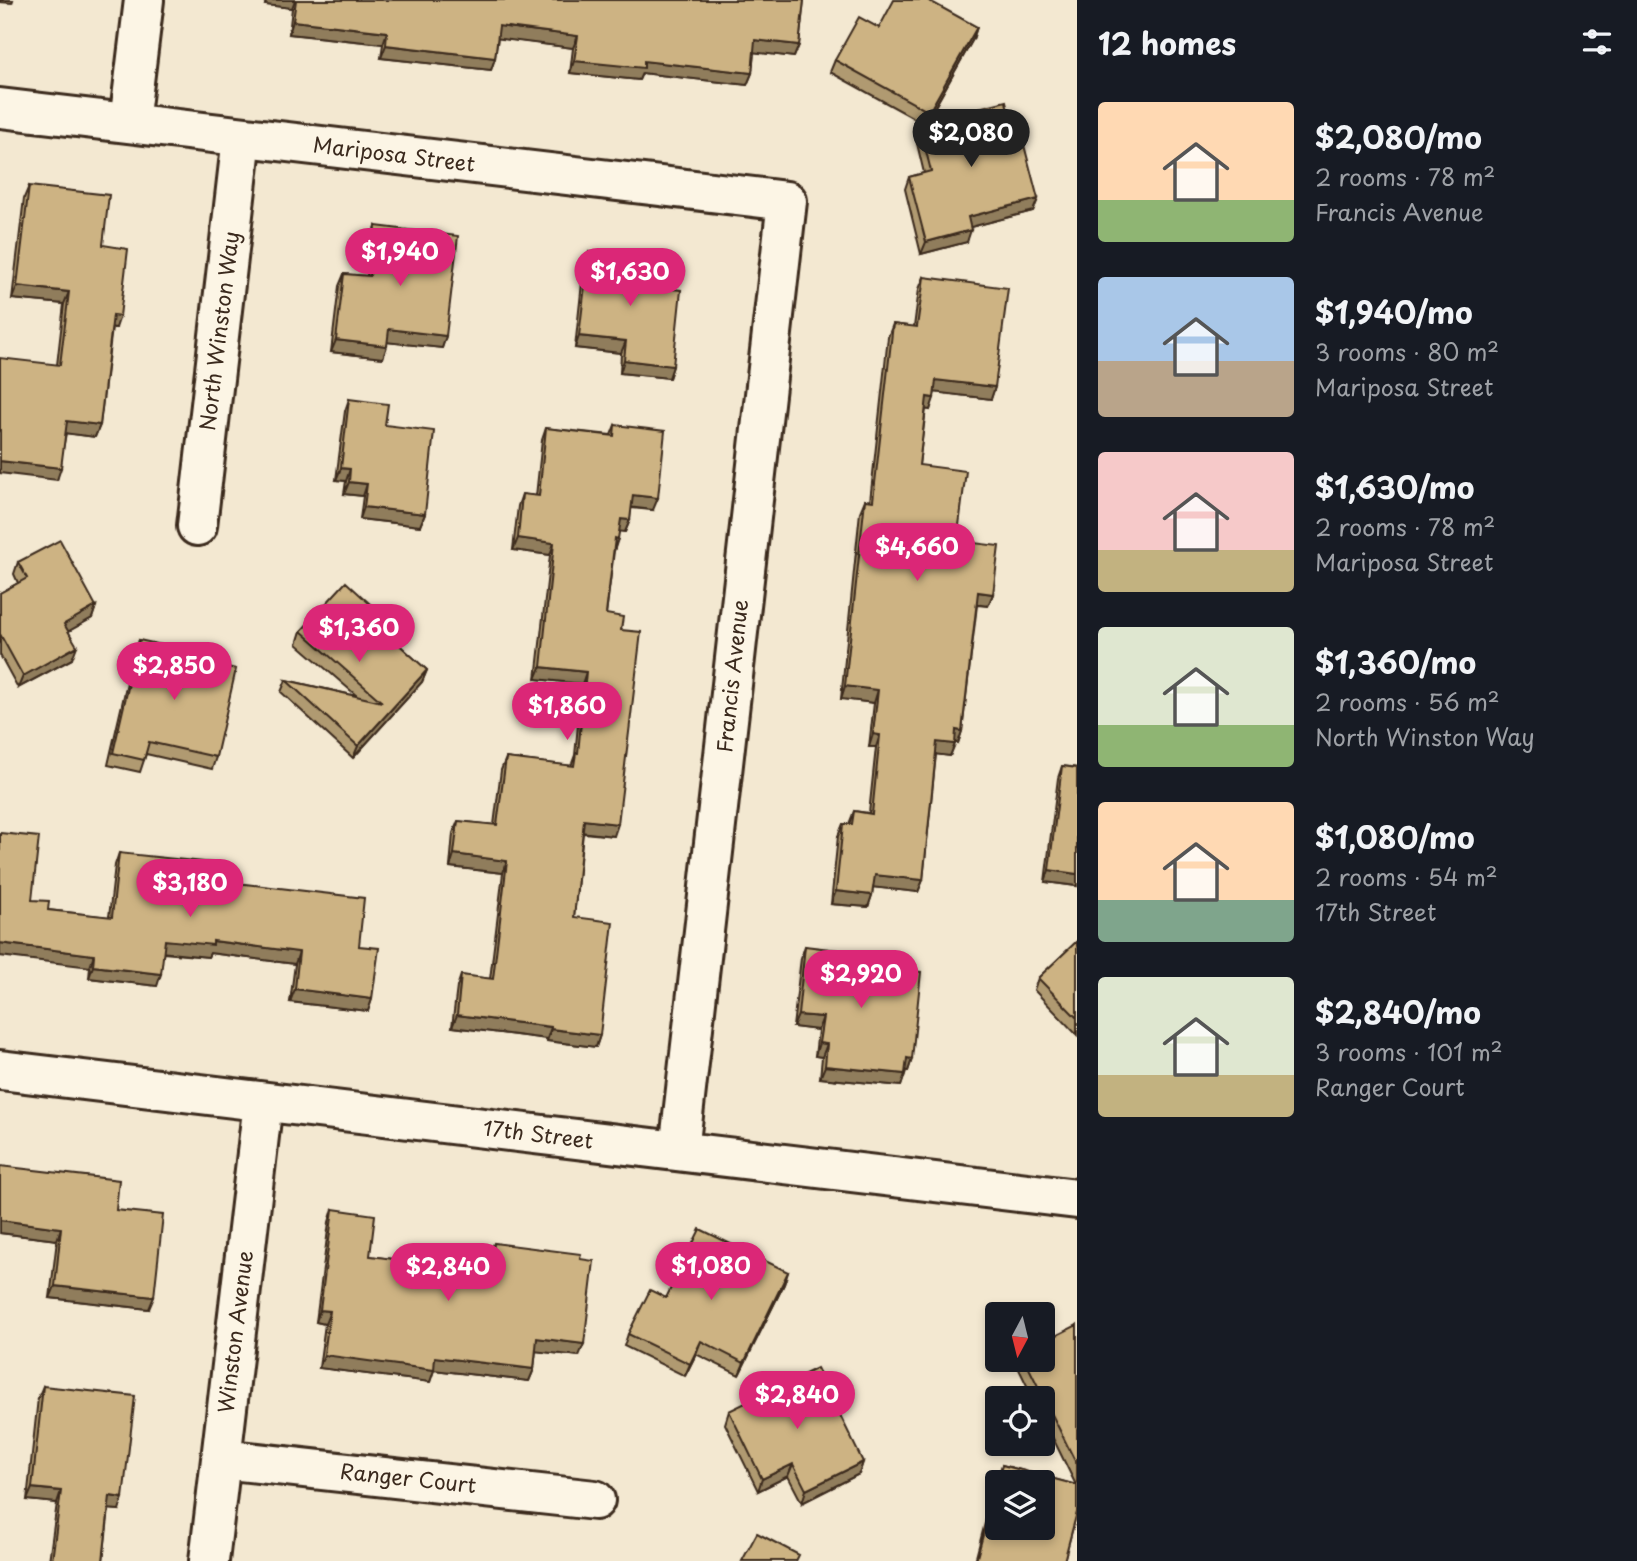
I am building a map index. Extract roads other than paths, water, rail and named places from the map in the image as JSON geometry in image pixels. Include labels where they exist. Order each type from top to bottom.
[{"type":"street","points":[[129,124],[144,0]]},
{"type":"street","name":"Mariposa Street","points":[[0,108],[787,201]]},
{"type":"street","name":"North Winston Way","points":[[197,526],[242,137]]},
{"type":"street","name":"Francis Avenue","points":[[679,1151],[787,201]]},
{"type":"street","name":"17th Street","points":[[0,1070],[1077,1199]]},
{"type":"street","name":"Winston Avenue","points":[[209,1561],[263,1102]]},
{"type":"street","name":"Ranger Court","points":[[221,1459],[595,1500]]}]
